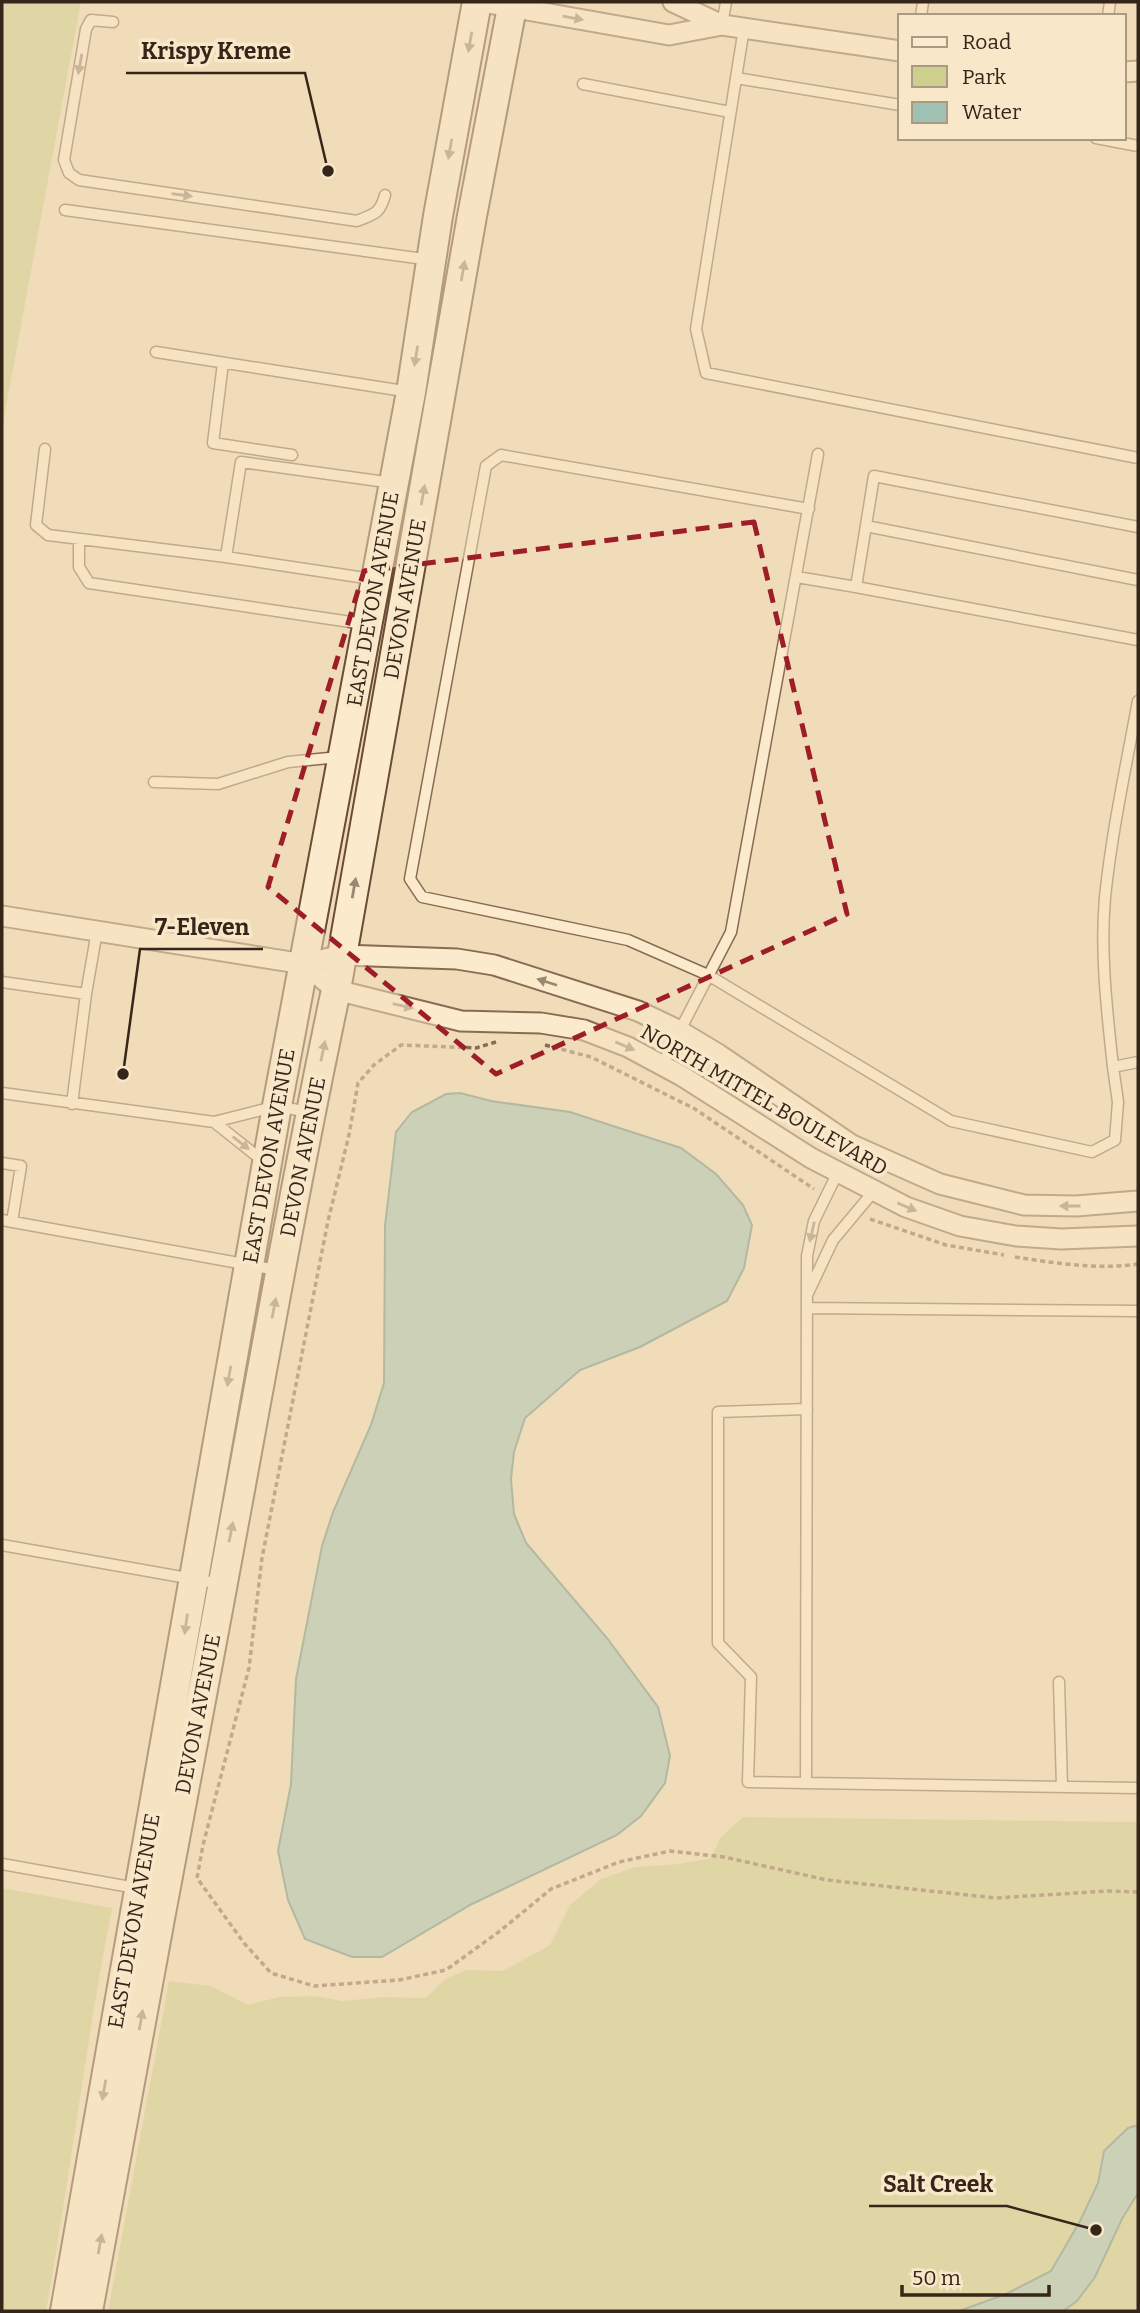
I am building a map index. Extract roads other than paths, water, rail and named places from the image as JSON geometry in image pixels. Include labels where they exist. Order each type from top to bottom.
[{"type":"main road","name":"EAST DEVON AVENUE","points":[[65,2311],[152,1890],[192,1579],[277,1106],[411,392],[431,260],[479,86],[477,2]]},
{"type":"main road","name":"DEVON AVENUE","points":[[88,2311],[152,1890],[222,1584],[310,1113],[336,990],[479,86],[512,5]]},
{"type":"street","points":[[482,2],[512,5],[669,35],[722,24]]},
{"type":"street","points":[[673,2],[722,24],[898,51]]},
{"type":"street","points":[[2,916],[304,964]]},
{"type":"street","name":"NORTH MITTEL BOULEVARD","points":[[304,964],[342,955],[457,959],[494,965],[638,1011],[678,1030],[852,1145],[940,1184],[1024,1205],[1076,1206],[1138,1200]]},
{"type":"street","name":"NORTH MITTEL BOULEVARD","points":[[304,964],[336,990],[461,1021],[541,1023],[584,1030],[628,1047],[662,1065],[811,1158],[906,1207],[960,1226],[1016,1236],[1061,1239],[1138,1236]]},
{"type":"lane","points":[[722,24],[726,2]]},
{"type":"lane","points":[[113,22],[91,20],[86,29],[64,160],[69,173],[79,180],[357,221],[373,215],[381,208],[385,195]]},
{"type":"lane","points":[[744,28],[696,329],[706,373],[1138,458]]},
{"type":"lane","points":[[736,78],[898,105]]},
{"type":"lane","points":[[583,84],[730,112]]},
{"type":"lane","points":[[1106,140],[1138,146]]},
{"type":"lane","points":[[65,210],[431,260]]},
{"type":"lane","points":[[156,352],[411,392]]},
{"type":"lane","points":[[223,363],[213,443],[292,454]]},
{"type":"lane","points":[[45,449],[36,525],[48,535],[376,579]]},
{"type":"lane","points":[[662,1065],[731,932],[818,454]]},
{"type":"lane","points":[[808,509],[501,455],[486,466],[410,879],[422,897],[628,940],[708,975],[951,1121],[1092,1152],[1115,1140],[1118,1102],[1104,981],[1105,898],[1118,807],[1138,701]]},
{"type":"lane","points":[[226,557],[241,462],[394,483]]},
{"type":"lane","points":[[856,587],[874,476],[1138,527]]},
{"type":"lane","points":[[866,526],[1138,580]]},
{"type":"lane","points":[[79,539],[79,567],[89,583],[368,624]]},
{"type":"lane","points":[[797,577],[1138,640]]},
{"type":"lane","points":[[154,782],[218,783],[288,762],[344,756]]},
{"type":"lane","points":[[72,1104],[97,931]]},
{"type":"lane","points":[[2,982],[86,994]]},
{"type":"lane","points":[[1113,1068],[1138,1062]]},
{"type":"lane","points":[[2,1093],[214,1122],[277,1106],[310,1113]]},
{"type":"lane","points":[[214,1122],[268,1164]]},
{"type":"lane","points":[[2,1163],[21,1166],[7,1221],[281,1271]]},
{"type":"lane","points":[[806,1783],[807,1256],[814,1222],[838,1172]]},
{"type":"lane","points":[[807,1302],[833,1240],[874,1191]]},
{"type":"lane","points":[[807,1302],[1138,1311]]},
{"type":"lane","points":[[807,1409],[718,1412],[718,1643],[751,1677],[748,1782],[1138,1788]]},
{"type":"lane","points":[[2,1545],[222,1584]]},
{"type":"lane","points":[[1059,1682],[1062,1786]]},
{"type":"lane","points":[[2,1864],[152,1890]]},
{"type":"water","points":[[460,1093],[491,1101],[570,1112],[681,1148],[716,1174],[743,1205],[752,1225],[744,1268],[727,1301],[640,1347],[580,1370],[525,1418],[514,1452],[511,1479],[514,1514],[526,1543],[607,1638],[658,1707],[670,1756],[665,1783],[641,1816],[617,1835],[472,1904],[382,1957],[352,1957],[305,1939],[288,1900],[278,1851],[291,1784],[296,1679],[322,1546],[333,1512],[371,1425],[384,1383],[385,1226],[396,1132],[412,1112],[446,1094]]},
{"type":"water","points":[[1138,2125],[1138,2193],[1122,2219],[1095,2277],[1077,2301],[1063,2311],[959,2311],[1006,2294],[1051,2271],[1098,2183],[1104,2151],[1128,2128]]},
{"type":"place","name":"Krispy Kreme","points":[[328,171]]},
{"type":"place","name":"7-Eleven","points":[[123,1074]]},
{"type":"place","name":"Salt Creek","points":[[1096,2230]]}]
